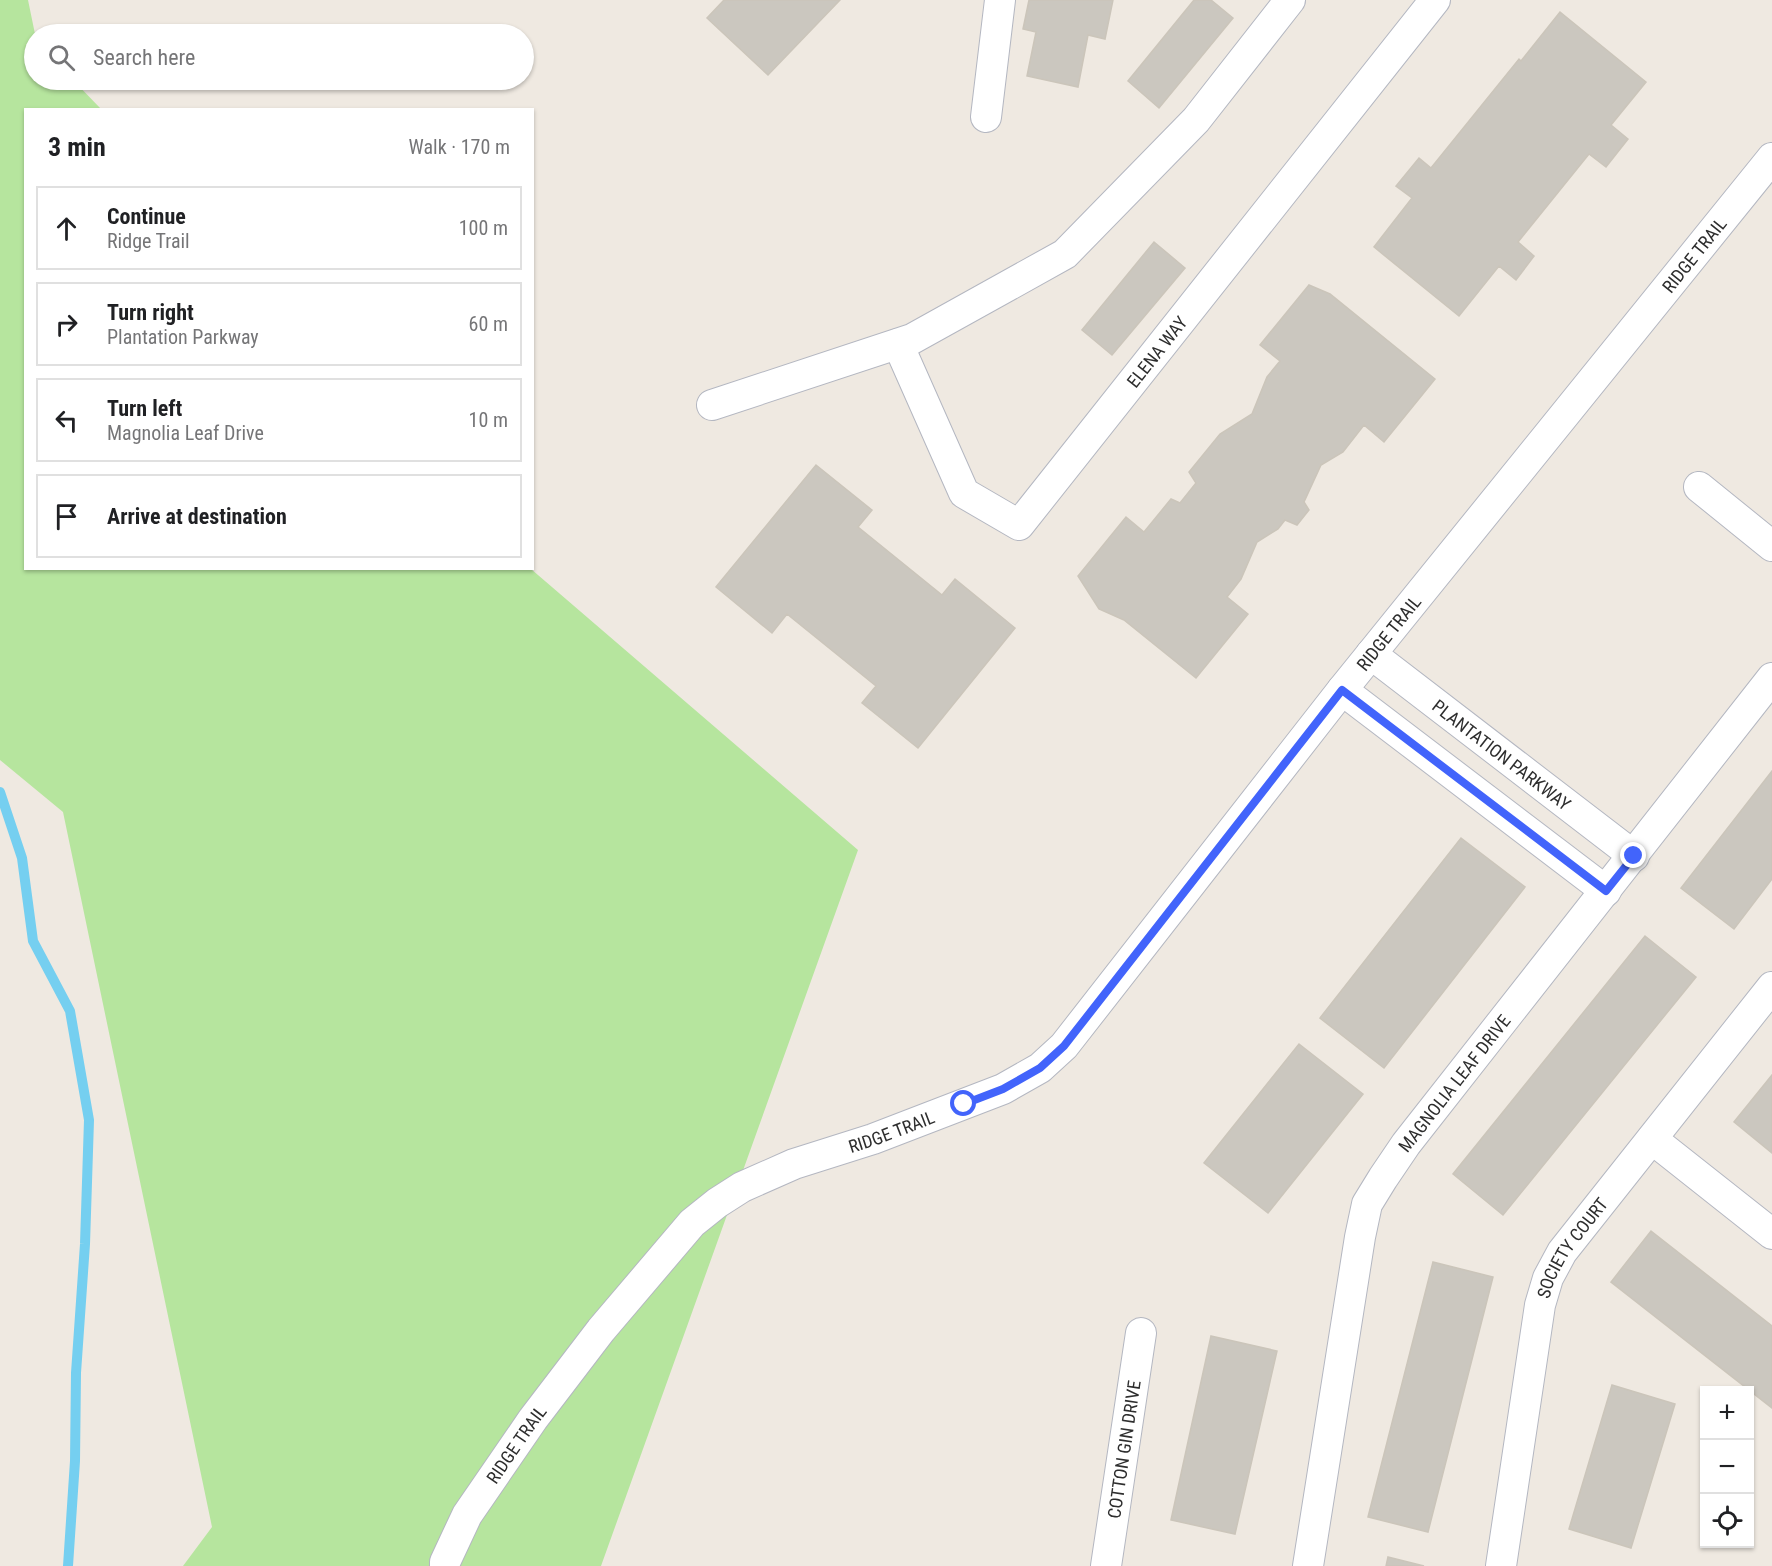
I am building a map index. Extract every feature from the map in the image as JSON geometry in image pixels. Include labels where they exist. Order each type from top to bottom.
[{"type":"street","points":[[986,117],[1000,0]]},
{"type":"street","points":[[712,405],[912,339],[1065,254],[1196,120],[1290,0]]},
{"type":"street","name":"ELENA WAY","points":[[898,344],[964,493],[1018,525],[1435,0]]},
{"type":"street","name":"RIDGE TRAIL","points":[[445,1566],[467,1515],[533,1419],[601,1330],[692,1223],[733,1192],[768,1175],[794,1164],[873,1139],[1003,1089],[1040,1068],[1064,1046],[1342,690],[1772,158]]},
{"type":"street","points":[[1699,487],[1772,546]]},
{"type":"street","name":"PLANTATION PARKWAY","points":[[1371,654],[1634,856]]},
{"type":"street","name":"MAGNOLIA LEAF DRIVE","points":[[1308,1566],[1367,1204],[1406,1144],[1772,678]]},
{"type":"street","points":[[1342,690],[1606,891]]},
{"type":"street","name":"SOCIETY COURT","points":[[1501,1566],[1540,1305],[1548,1278],[1562,1252],[1772,987]]},
{"type":"street","points":[[1652,1139],[1772,1234]]},
{"type":"street","name":"COTTON GIN DRIVE","points":[[1106,1566],[1141,1333]]},
{"type":"green space","points":[[0,0],[28,0],[33,24],[24,24],[24,90],[83,90],[100,108],[24,108],[24,570],[532,570],[858,850],[601,1566],[183,1566],[212,1527],[63,812],[0,760]]},
{"type":"building","points":[[724,0],[840,0],[768,75],[707,18]]},
{"type":"building","points":[[1029,0],[1113,0],[1105,39],[1088,35],[1078,87],[1027,76],[1036,32],[1023,29]]},
{"type":"building","points":[[1194,0],[1211,0],[1233,18],[1159,108],[1128,81]]},
{"type":"building","points":[[1560,12],[1646,82],[1611,125],[1628,139],[1606,167],[1589,154],[1518,242],[1534,256],[1516,280],[1499,266],[1459,316],[1374,247],[1412,198],[1396,186],[1419,158],[1431,168]]},
{"type":"building","points":[[1154,242],[1185,268],[1112,355],[1082,330]]},
{"type":"building","points":[[1309,285],[1330,294],[1435,379],[1384,442],[1364,425],[1343,452],[1321,465],[1304,502],[1309,510],[1297,525],[1285,520],[1278,529],[1257,542],[1241,579],[1227,597],[1248,614],[1196,678],[1124,620],[1099,609],[1078,576],[1126,517],[1144,532],[1171,499],[1180,503],[1196,483],[1189,472],[1220,434],[1252,414],[1267,377],[1280,361],[1260,345]]},
{"type":"building","points":[[816,465],[872,510],[858,527],[942,595],[955,579],[1015,628],[918,748],[862,703],[876,686],[787,614],[772,633],[716,587]]},
{"type":"building","points":[[1772,771],[1772,879],[1734,929],[1681,888]]},
{"type":"building","points":[[1461,838],[1525,887],[1384,1068],[1320,1018]]},
{"type":"building","points":[[1645,936],[1696,977],[1503,1215],[1453,1174]]},
{"type":"building","points":[[1299,1044],[1363,1094],[1268,1213],[1204,1163]]},
{"type":"building","points":[[1772,1075],[1772,1153],[1734,1122]]},
{"type":"building","points":[[1651,1231],[1772,1326],[1772,1408],[1754,1394],[1754,1386],[1744,1386],[1611,1282]]},
{"type":"building","points":[[1433,1262],[1493,1277],[1428,1532],[1368,1517]]},
{"type":"building","points":[[1211,1336],[1277,1351],[1235,1534],[1171,1520]]},
{"type":"building","points":[[1612,1385],[1675,1404],[1631,1548],[1569,1529]]},
{"type":"building","points":[[1388,1557],[1424,1566],[1386,1566]]},
{"type":"waterway","points":[[0,792],[22,858],[33,941],[70,1011],[89,1120],[85,1244],[76,1373],[75,1461],[68,1566]]},
{"type":"route","points":[[964,1104],[1003,1089],[1040,1068],[1064,1046],[1342,690],[1606,891],[1634,856]]}]
